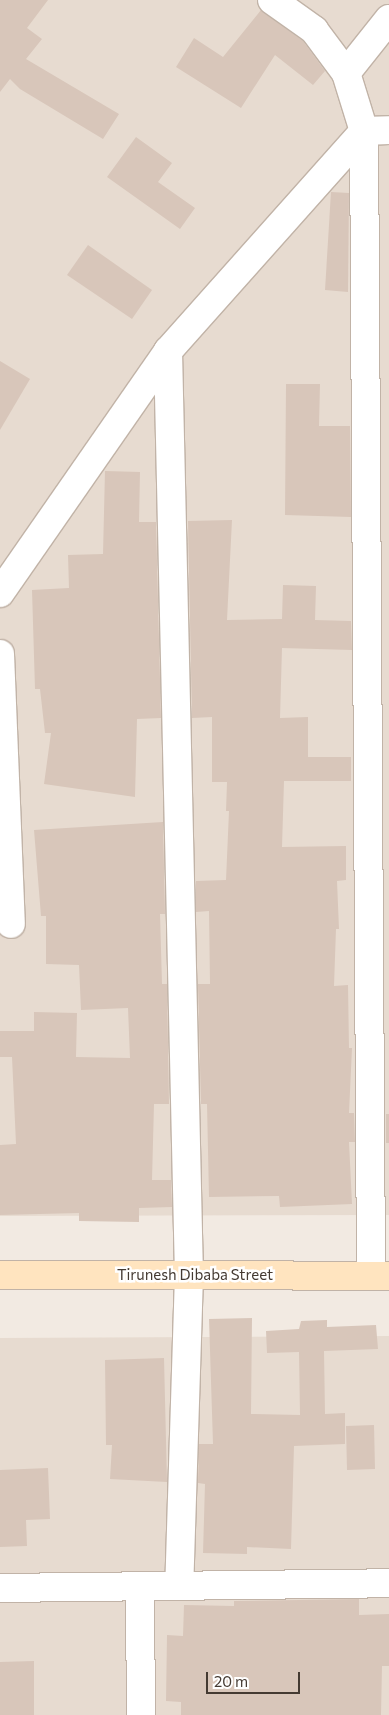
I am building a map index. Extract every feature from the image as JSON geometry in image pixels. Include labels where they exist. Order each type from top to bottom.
[{"type":"main road","name":"Tirunesh Dibaba Street","points":[[0,1275],[380,1276]]},
{"type":"street","points":[[272,0],[314,30],[346,73],[376,130],[380,1276]]},
{"type":"street","points":[[346,73],[389,19]]},
{"type":"street","points":[[0,594],[168,352],[376,130]]},
{"type":"street","points":[[168,352],[189,1275],[179,1585]]},
{"type":"street","points":[[0,654],[11,924]]},
{"type":"street","points":[[0,1588],[389,1583]]},
{"type":"street","points":[[140,1586],[141,1715]]},
{"type":"shaded area","points":[[0,0],[389,0],[389,1215],[0,1216]]},
{"type":"shaded area","points":[[389,1336],[389,1715],[0,1715],[0,1338]]},
{"type":"building","points":[[0,0],[48,0],[27,28],[42,39],[26,59],[119,114],[103,139],[20,89],[10,79],[0,92]]},
{"type":"building","points":[[261,10],[303,41],[325,71],[313,85],[275,55],[241,108],[176,67],[194,38],[223,57]]},
{"type":"building","points":[[136,137],[172,163],[158,182],[195,208],[180,229],[107,177]]},
{"type":"building","points":[[331,192],[349,193],[348,292],[325,290]]},
{"type":"building","points":[[88,245],[152,290],[132,319],[67,275]]},
{"type":"building","points":[[0,361],[30,379],[0,430]]},
{"type":"building","points":[[286,384],[320,384],[319,426],[350,426],[351,517],[285,515]]},
{"type":"building","points":[[105,471],[140,472],[139,522],[156,522],[161,718],[137,719],[135,797],[44,784],[51,733],[45,733],[40,689],[35,689],[32,590],[69,588],[68,555],[103,554]]},
{"type":"building","points":[[232,520],[227,620],[282,619],[283,585],[316,586],[315,620],[351,621],[352,650],[282,648],[280,718],[308,717],[308,757],[351,757],[351,781],[284,781],[282,847],[346,846],[346,880],[337,881],[339,929],[336,929],[334,986],[348,985],[349,1048],[352,1048],[349,1113],[354,1113],[355,1142],[349,1142],[352,1204],[280,1207],[279,1196],[209,1197],[207,1104],[201,1104],[198,984],[210,984],[209,911],[196,912],[196,881],[226,880],[229,811],[226,811],[227,782],[212,782],[212,717],[192,718],[188,521]]},
{"type":"building","points":[[163,822],[165,914],[160,914],[162,984],[167,984],[169,1104],[154,1104],[152,1180],[171,1180],[172,1207],[139,1208],[139,1222],[79,1221],[79,1213],[0,1215],[0,1145],[16,1144],[12,1057],[0,1057],[0,1031],[34,1031],[34,1012],[77,1013],[76,1057],[130,1058],[128,1008],[81,1010],[79,965],[46,964],[46,916],[41,916],[34,830]]},
{"type":"building","points":[[386,1114],[389,1114],[389,1143],[386,1143]]},
{"type":"building","points":[[252,1318],[251,1414],[300,1415],[299,1352],[267,1353],[266,1331],[299,1329],[301,1321],[327,1320],[327,1327],[376,1325],[378,1349],[324,1351],[325,1414],[345,1413],[345,1444],[294,1446],[291,1549],[247,1547],[247,1554],[203,1553],[205,1484],[198,1483],[199,1444],[213,1444],[209,1319]]},
{"type":"building","points":[[164,1358],[167,1482],[110,1479],[112,1445],[106,1445],[105,1360]]},
{"type":"building","points":[[374,1425],[375,1469],[347,1470],[346,1426]]},
{"type":"building","points":[[48,1468],[50,1519],[26,1520],[27,1546],[0,1547],[0,1470]]},
{"type":"building","points":[[359,1599],[359,1615],[389,1614],[389,1666],[382,1666],[381,1715],[181,1715],[181,1702],[166,1701],[167,1635],[183,1636],[184,1605],[234,1606],[234,1601]]},
{"type":"building","points":[[34,1661],[34,1715],[0,1715],[0,1662]]}]
